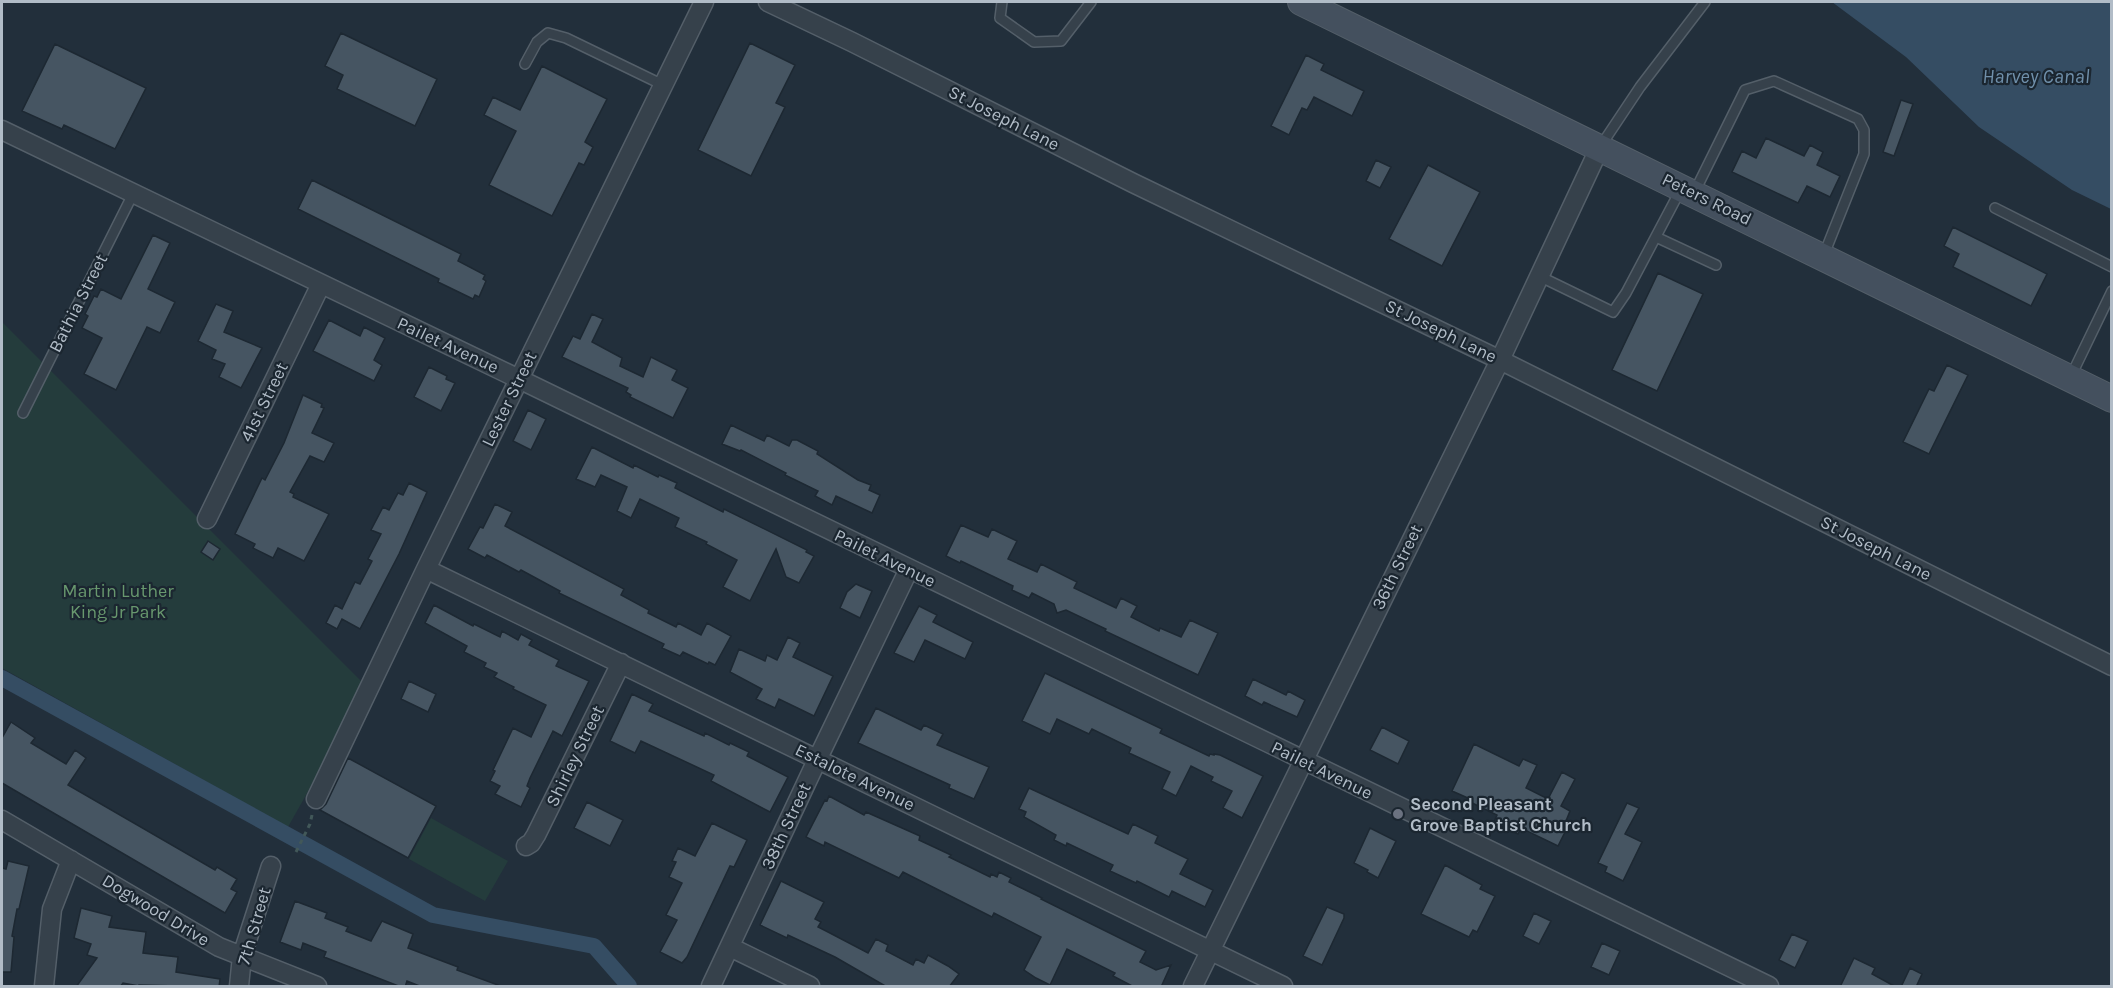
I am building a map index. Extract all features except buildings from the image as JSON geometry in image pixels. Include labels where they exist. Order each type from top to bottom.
[{"type":"main road","name":"Peters Road","points":[[1301,2],[2112,399]]},
{"type":"street","name":"Lester Street","points":[[316,799],[704,2]]},
{"type":"street","name":"St Joseph Lane","points":[[768,2],[1133,183],[1500,360],[2112,666]]},
{"type":"street","name":"Pailet Avenue","points":[[2,130],[1769,987]]},
{"type":"street","name":"36th Street","points":[[1193,987],[1500,360],[1600,147]]},
{"type":"street","name":"41st Street","points":[[207,519],[321,285]]},
{"type":"street","name":"Estalote Avenue","points":[[426,569],[818,758],[1283,987]]},
{"type":"street","name":"38th Street","points":[[711,987],[909,570]]},
{"type":"street","name":"Shirley Street","points":[[526,846],[536,835],[621,663]]},
{"type":"street","name":"Dogwood Drive","points":[[2,820],[219,947],[318,987]]},
{"type":"street","points":[[44,987],[52,909],[71,860]]},
{"type":"street","name":"7th Street","points":[[239,987],[242,957],[271,866]]},
{"type":"street","points":[[730,947],[810,987]]},
{"type":"lane","points":[[1002,2],[1000,18],[1034,42],[1061,41],[1091,2]]},
{"type":"lane","points":[[1600,147],[1640,87],[1705,2]]},
{"type":"lane","points":[[525,64],[537,42],[548,33],[566,38],[663,85]]},
{"type":"lane","points":[[1539,276],[1613,312],[1623,300],[1656,237],[1688,190],[1745,90],[1774,81],[1858,119],[1864,130],[1864,154],[1823,257]]},
{"type":"lane","name":"Bathia Street","points":[[23,413],[133,194]]},
{"type":"lane","points":[[1995,208],[2112,267]]},
{"type":"lane","points":[[1656,237],[1716,265]]},
{"type":"lane","points":[[2070,379],[2112,291]]},
{"type":"path","points":[[296,852],[310,824]]},
{"type":"green space","name":"Martin Luther King Jr Park","points":[[2,322],[367,687],[288,827],[2,668]]},
{"type":"green space","points":[[431,818],[508,861],[485,901],[409,859]]},
{"type":"water","name":"Harvey Canal","points":[[1832,2],[2111,2],[2111,209],[2072,190],[1979,127],[1906,57]]},
{"type":"waterway","points":[[2,678],[433,915],[594,946],[629,986]]},
{"type":"place","name":"Second Pleasant Grove Baptist Church","points":[[1398,814]]}]
